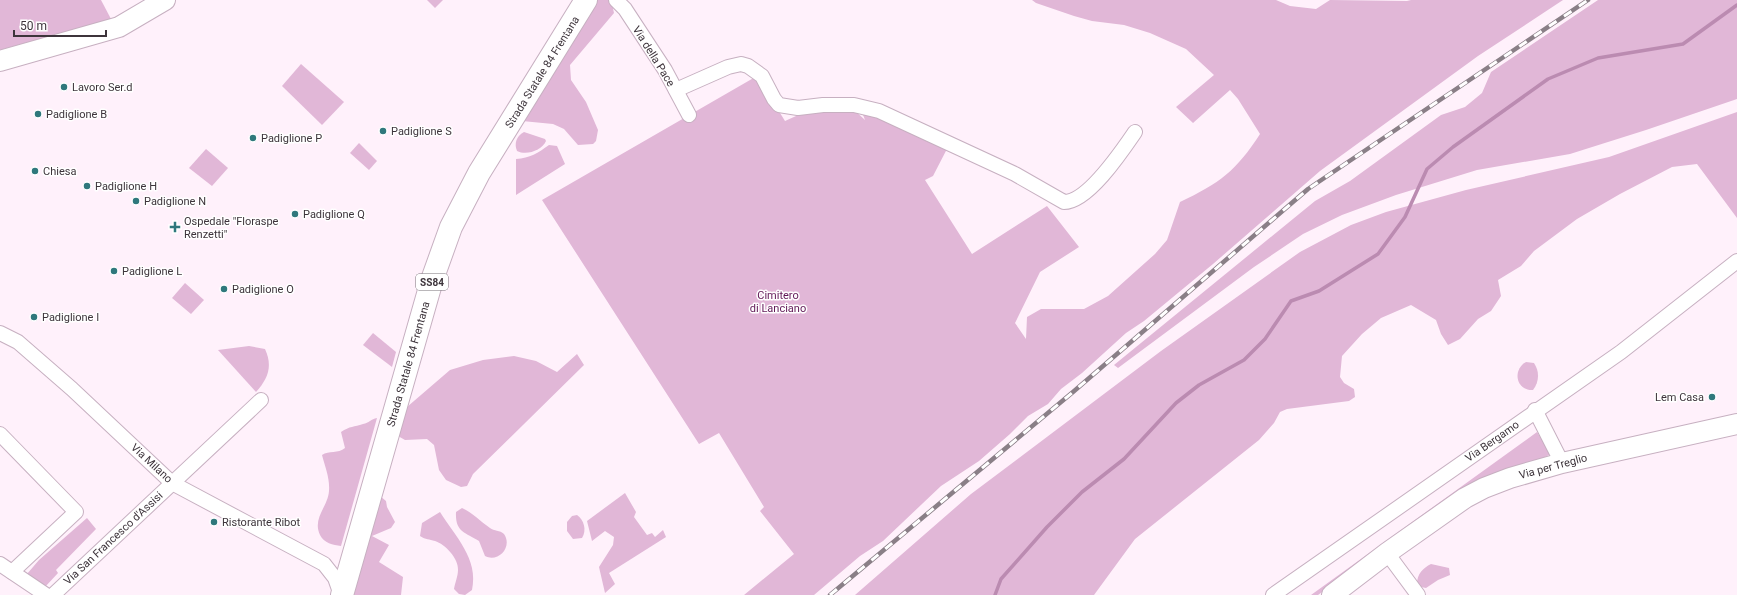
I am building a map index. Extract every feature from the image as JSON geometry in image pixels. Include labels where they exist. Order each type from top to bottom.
[{"type":"main road","points":[[0,61],[119,27],[165,0]]},
{"type":"main road","name":"Strada Statale 84 Frentana","points":[[341,595],[432,280],[451,227],[479,173],[586,0]]},
{"type":"main road","name":"Via per Treglio","points":[[1332,595],[1387,553],[1466,498],[1484,488],[1510,478],[1562,462],[1737,424]]},
{"type":"street","name":"Via della Pace","points":[[616,0],[625,9],[665,70],[689,115]]},
{"type":"street","points":[[676,90],[734,64],[748,66],[762,76],[774,99],[779,104],[798,108],[823,105],[854,105],[879,111],[1015,174],[1064,202],[1070,202],[1078,198],[1106,172],[1135,132]]},
{"type":"street","name":"Via Bergamo","points":[[1273,595],[1535,410],[1621,352],[1737,261]]},
{"type":"street","name":"Via Milano","points":[[0,333],[18,342],[72,389],[172,483],[324,564],[336,565],[350,563]]},
{"type":"street","name":"Via San Francesco d'Assisi","points":[[52,594],[261,400]]},
{"type":"street","points":[[1535,410],[1562,462]]},
{"type":"street","points":[[0,434],[76,512],[12,572]]},
{"type":"street","points":[[1387,553],[1418,595]]},
{"type":"street","points":[[0,564],[52,594]]},
{"type":"street","name":"Via Milano","points":[[324,564],[335,578],[341,595]]},
{"type":"green space","points":[[0,0],[101,0],[111,19],[0,50]]},
{"type":"green space","points":[[427,0],[443,0],[435,8]]},
{"type":"green space","points":[[594,0],[611,0],[614,13],[570,65],[571,80],[586,102],[598,130],[596,141],[593,144],[578,145],[564,129],[553,124],[522,121]]},
{"type":"green space","name":"Cimitero di Lanciano","points":[[1032,0],[1276,0],[1290,6],[1316,9],[1330,0],[1563,0],[1478,56],[1320,171],[1213,264],[1144,321],[1126,333],[1082,373],[1061,389],[1048,404],[1028,416],[979,461],[941,486],[883,541],[860,556],[814,595],[744,595],[794,554],[760,511],[764,507],[719,433],[699,444],[542,200],[757,76],[785,121],[816,107],[852,108],[865,120],[860,107],[949,145],[933,176],[925,180],[972,254],[1047,206],[1079,247],[1040,272],[1015,323],[1026,339],[1027,317],[1041,309],[1084,309],[1108,296],[1155,254],[1167,240],[1180,202],[1206,189],[1226,175],[1243,158],[1260,134],[1238,99],[1230,90],[1193,123],[1176,107],[1214,75],[1186,49],[1150,33],[1124,25],[1092,21],[1074,16],[1036,3]]},
{"type":"green space","points":[[1598,0],[1737,0],[1737,99],[1570,154],[1477,170],[1396,195],[1342,215],[1303,234],[1254,267],[1118,368],[1114,365],[1315,201],[1350,181],[1441,115],[1465,107],[1482,93],[1491,72]]},
{"type":"green space","points":[[301,64],[344,102],[322,125],[282,86]]},
{"type":"green space","points":[[1737,112],[1737,218],[1697,164],[1672,167],[1620,194],[1577,219],[1534,251],[1521,266],[1498,280],[1501,296],[1491,311],[1478,319],[1460,339],[1448,345],[1441,334],[1436,320],[1411,305],[1381,318],[1362,334],[1342,356],[1340,377],[1344,383],[1354,389],[1355,397],[1349,401],[1287,409],[1280,412],[1274,423],[1259,440],[1135,539],[1094,595],[855,595],[971,494],[1161,351],[1300,252],[1351,225],[1386,212],[1466,190],[1609,157]]},
{"type":"green space","points":[[524,132],[545,139],[546,141],[541,147],[534,151],[525,153],[517,151],[516,140]]},
{"type":"green space","points":[[359,143],[377,161],[369,170],[350,153]]},
{"type":"green space","points":[[549,145],[557,146],[565,164],[516,195],[516,159],[534,155]]},
{"type":"green space","points":[[206,149],[228,168],[212,186],[189,168]]},
{"type":"green space","points":[[185,283],[204,300],[191,314],[172,298]]},
{"type":"green space","points":[[373,333],[396,352],[392,367],[363,345]]},
{"type":"green space","points":[[249,346],[265,349],[269,361],[268,372],[264,382],[256,392],[218,350]]},
{"type":"green space","points":[[577,354],[584,365],[473,474],[467,486],[461,487],[446,480],[439,470],[434,445],[427,439],[405,440],[398,436],[407,407],[450,370],[483,360],[514,356],[536,361],[557,372]]},
{"type":"green space","points":[[1526,362],[1534,363],[1538,373],[1537,384],[1533,390],[1523,387],[1518,379],[1519,370]]},
{"type":"green space","points":[[377,418],[341,546],[329,543],[322,538],[318,529],[319,518],[329,491],[328,477],[322,455],[345,448],[341,432]]},
{"type":"green space","points":[[1537,432],[1551,454],[1541,459],[1483,478],[1416,521],[1318,595],[1311,595]]},
{"type":"green space","points":[[625,493],[636,512],[634,517],[647,535],[652,533],[655,537],[663,530],[666,537],[609,573],[615,584],[605,593],[599,567],[613,545],[614,537],[605,531],[592,541],[587,521]]},
{"type":"green space","points":[[380,496],[386,501],[387,507],[395,522],[391,528],[372,536],[389,545],[379,562],[403,577],[401,595],[349,595]]},
{"type":"green space","points":[[462,508],[493,530],[504,534],[507,544],[499,556],[490,558],[485,556],[479,541],[459,528],[456,519],[456,512]]},
{"type":"green space","points":[[440,512],[459,539],[469,558],[472,568],[472,590],[465,595],[459,594],[454,589],[458,575],[458,566],[451,552],[443,545],[420,536],[422,523]]},
{"type":"green space","points":[[577,515],[583,522],[584,535],[582,538],[573,539],[567,531],[567,522],[572,516]]},
{"type":"green space","points":[[87,518],[96,529],[56,570],[58,573],[45,587],[27,574],[39,560]]},
{"type":"green space","points":[[1431,564],[1449,568],[1450,575],[1438,580],[1426,588],[1421,587],[1417,584],[1419,574],[1425,567]]},
{"type":"waterway","points":[[995,595],[1001,579],[1047,527],[1082,492],[1124,459],[1176,403],[1199,385],[1244,360],[1265,339],[1291,301],[1319,291],[1378,254],[1405,217],[1427,169],[1453,147],[1548,79],[1598,58],[1683,44],[1737,5]]},
{"type":"railway","points":[[830,595],[1073,392],[1308,189],[1588,0]]},
{"type":"place","name":"Lavoro Ser.d","points":[[64,87]]},
{"type":"place","name":"Padiglione B","points":[[38,114]]},
{"type":"place","name":"Padiglione S","points":[[383,131]]},
{"type":"place","name":"Padiglione P","points":[[253,138]]},
{"type":"place","name":"Chiesa","points":[[35,171]]},
{"type":"place","name":"Padiglione H","points":[[87,186]]},
{"type":"place","name":"Padiglione N","points":[[136,201]]},
{"type":"place","name":"Padiglione Q","points":[[295,214]]},
{"type":"place","name":"Ospedale \"Floraspe Renzetti\"","points":[[175,227]]},
{"type":"place","name":"Padiglione L","points":[[114,271]]},
{"type":"place","name":"Padiglione O","points":[[224,289]]},
{"type":"place","name":"Padiglione I","points":[[34,317]]},
{"type":"place","name":"Lem Casa","points":[[1712,397]]},
{"type":"place","name":"Ristorante Ribot","points":[[214,522]]}]
